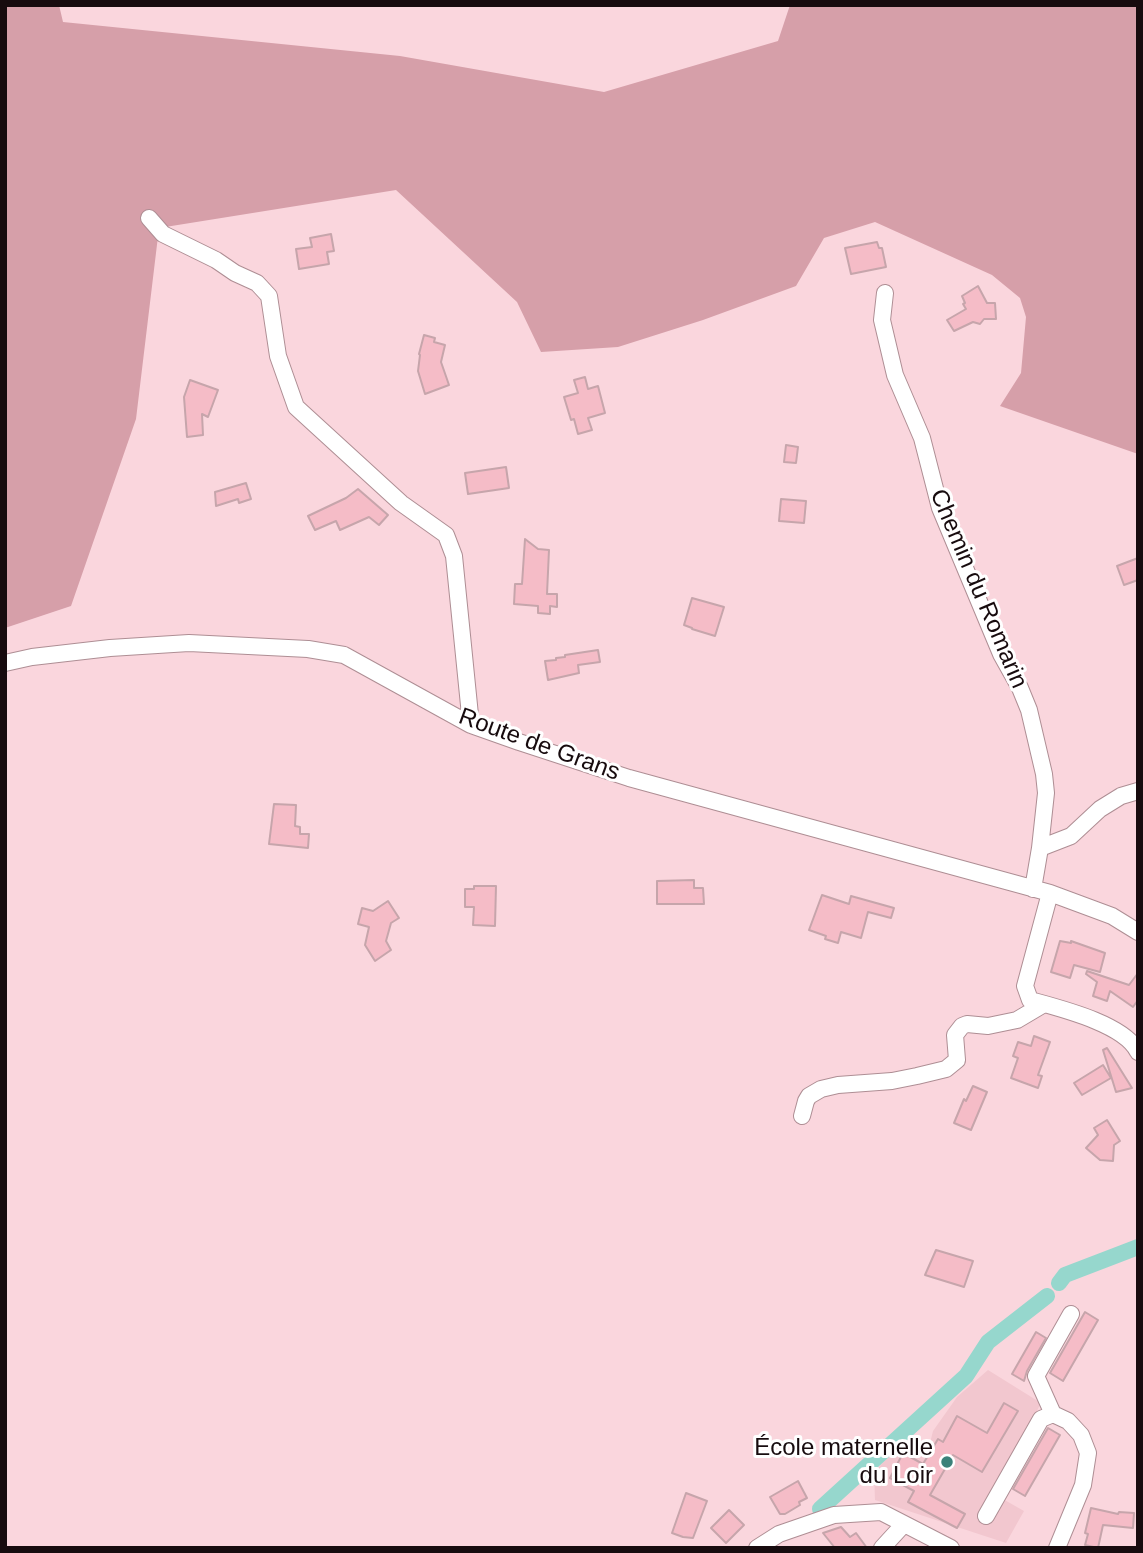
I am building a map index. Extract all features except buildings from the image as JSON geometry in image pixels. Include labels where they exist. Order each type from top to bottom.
[{"type":"street","points":[[149,218],[163,234],[257,283],[269,296],[278,356],[296,407],[401,503],[446,535],[454,556],[471,725]]},
{"type":"street","name":"Chemin du Romarin","points":[[886,293],[883,320],[895,375],[922,438],[940,508],[1001,654],[1029,710],[1046,793],[1032,889]]},
{"type":"street","name":"Route de Grans","points":[[5,663],[32,657],[110,648],[189,643],[308,649],[345,655],[471,725],[519,742],[629,778],[1050,893]]},
{"type":"street","points":[[1040,848],[1071,836],[1100,809],[1121,796],[1138,791]]},
{"type":"street","points":[[1138,932],[1112,916],[1050,893],[1025,986],[1030,1000],[1100,1023],[1123,1035],[1138,1052]]},
{"type":"street","points":[[802,1116],[809,1096],[821,1089],[892,1081],[946,1069],[957,1060],[955,1035],[962,1026],[1009,1023],[1044,1004]]},
{"type":"street","points":[[1057,1548],[1083,1485],[1088,1453],[1080,1435],[1068,1421],[1053,1414],[1036,1376],[1071,1314]]},
{"type":"street","points":[[986,1516],[1041,1419],[1053,1414]]},
{"type":"street","points":[[757,1548],[779,1534],[834,1515],[881,1512],[954,1548],[967,1548]]},
{"type":"street","points":[[882,1548],[904,1524]]},
{"type":"shaded area","points":[[5,5],[59,5],[63,22],[400,56],[604,92],[778,41],[790,5],[1138,5],[1138,454],[1000,406],[1021,373],[1026,317],[1020,298],[992,275],[875,222],[824,238],[796,286],[618,347],[541,352],[517,302],[396,190],[159,228],[136,419],[71,606],[5,628]]},
{"type":"shaded area","name":"École maternelle du Loir","points":[[988,1370],[1041,1403],[994,1494],[1024,1511],[1006,1543],[875,1500],[874,1472],[904,1441],[928,1451],[933,1431],[957,1397]]},
{"type":"waterway","points":[[1059,1283],[1065,1275],[1138,1247]]},
{"type":"waterway","points":[[820,1509],[966,1376],[988,1342],[1047,1296]]},
{"type":"place","name":"École maternelle du Loir","points":[[947,1462]]}]
